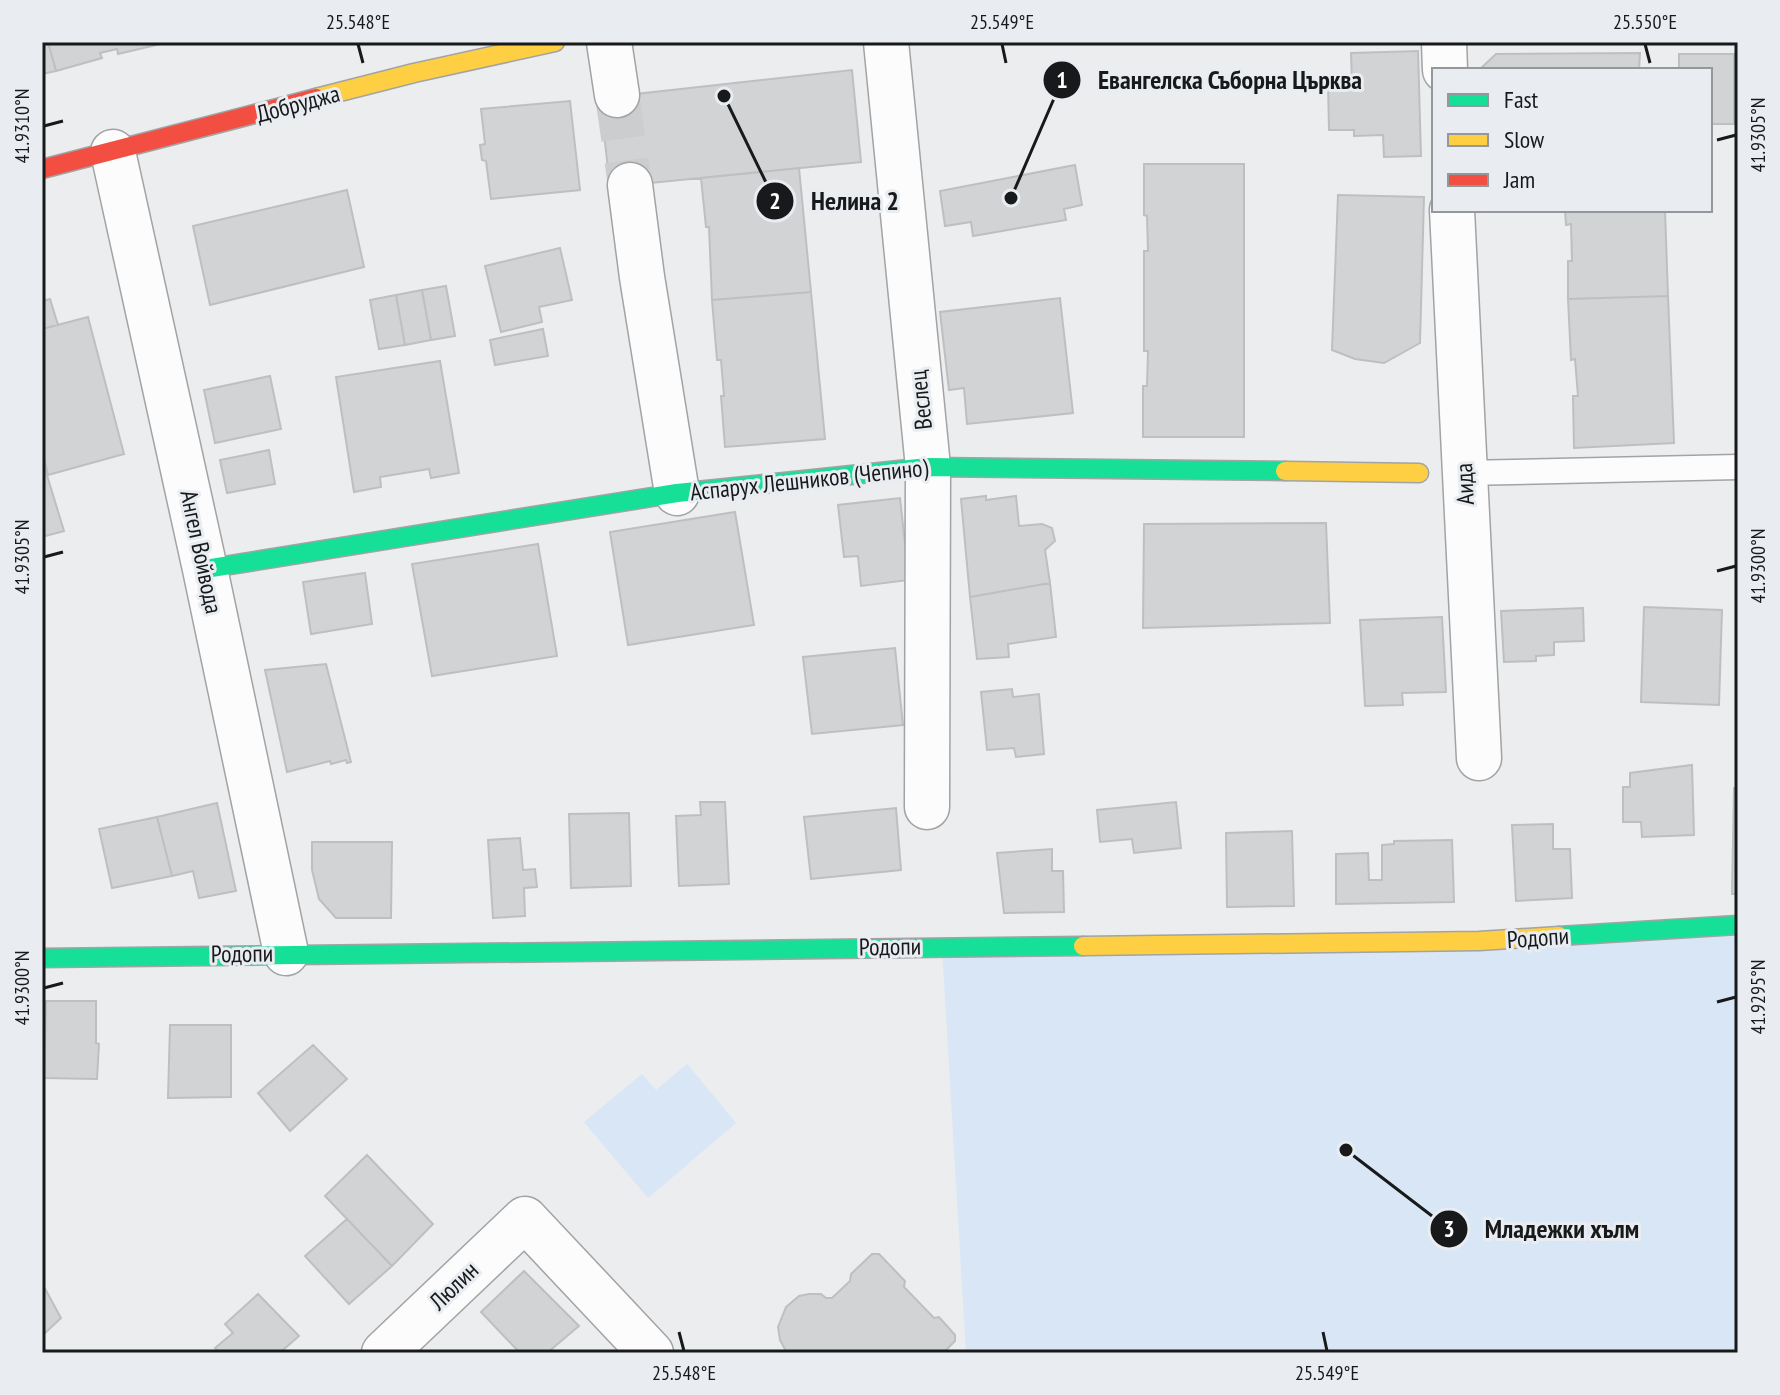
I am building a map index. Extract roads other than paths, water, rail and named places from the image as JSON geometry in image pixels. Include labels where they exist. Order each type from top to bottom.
[{"type":"street","points":[[609,42],[617,95]]},
{"type":"street","name":"Веслец","points":[[886,42],[928,467],[927,807]]},
{"type":"street","points":[[1444,42],[1445,68]]},
{"type":"street","name":"Добруджа","points":[[42,169],[534,44]]},
{"type":"street","name":"Ангел Войвода","points":[[113,152],[286,953]]},
{"type":"street","points":[[630,185],[677,493]]},
{"type":"street","name":"Аида","points":[[1452,212],[1479,758]]},
{"type":"street","name":"Аспарух Лешников (Чепино)","points":[[205,569],[677,493],[928,467],[1419,473]]},
{"type":"street","points":[[1419,473],[1464,473]]},
{"type":"street","name":"Родопи","points":[[42,958],[1479,941],[1738,925]]},
{"type":"street","name":"Люлин","points":[[384,1353],[525,1219],[651,1353]]},
{"type":"lane","points":[[1464,473],[1738,467]]},
{"type":"tunnel","points":[[617,95],[630,185]]},
{"type":"place","name":"Нелина 2","points":[[724,96]]},
{"type":"place","name":"Евангелска Съборна Църква","points":[[1011,198]]},
{"type":"place","name":"Младежки хълм","points":[[1346,1150]]}]
